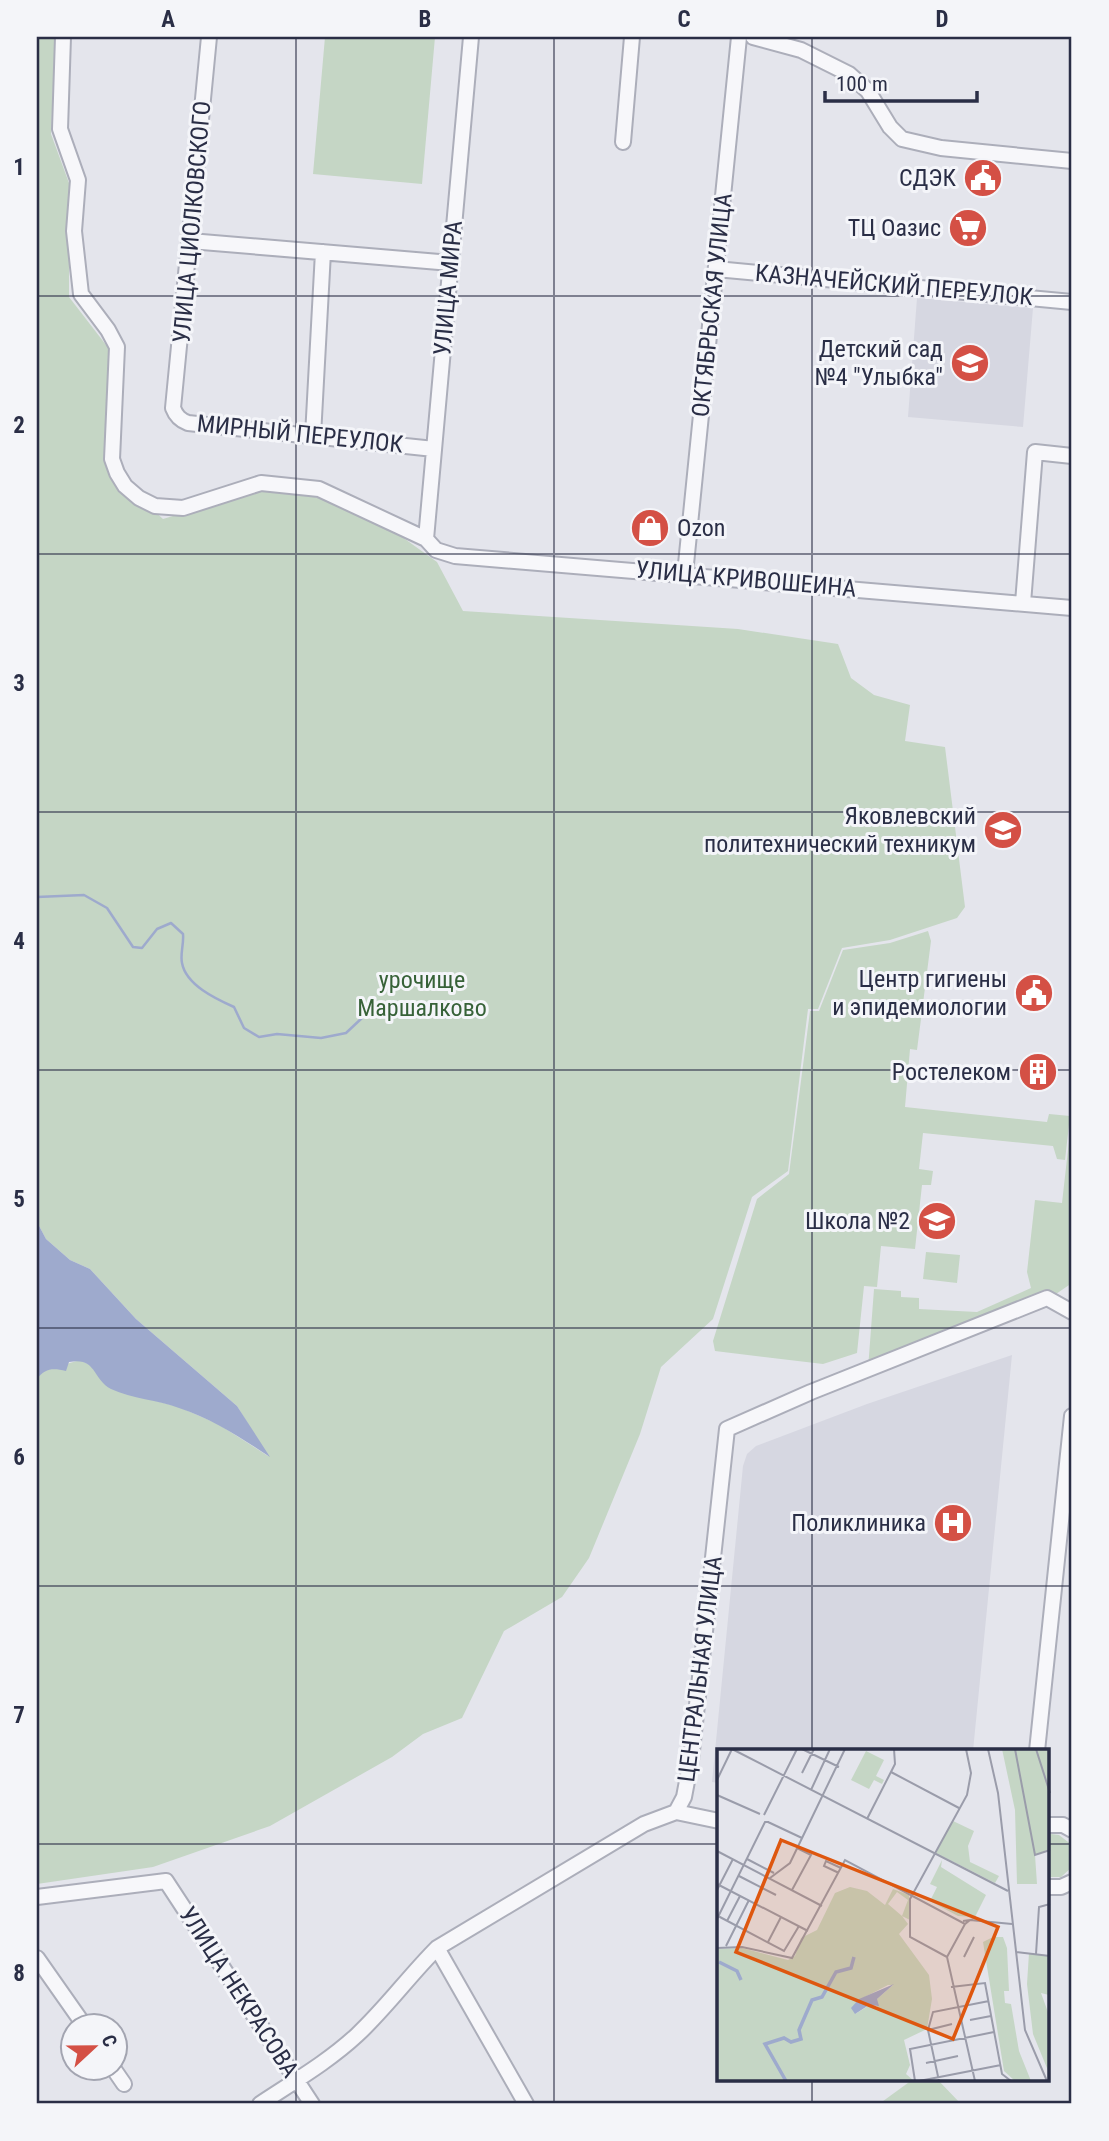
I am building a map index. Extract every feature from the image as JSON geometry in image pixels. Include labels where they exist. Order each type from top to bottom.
[{"type":"street","name":"УЛИЦА КРИВОШЕИНА","points":[[63,37],[60,129],[78,180],[74,231],[81,294],[108,330],[117,347],[112,459],[125,486],[139,498],[155,506],[183,508],[261,483],[319,489],[425,539],[436,550],[455,556],[1072,608]]},
{"type":"street","name":"УЛИЦА ЦИОЛКОВСКОГО","points":[[173,408],[209,37]]},
{"type":"street","name":"УЛИЦА МИРА","points":[[425,539],[471,37]]},
{"type":"street","points":[[623,142],[632,37]]},
{"type":"street","name":"ОКТЯБРЬСКАЯ УЛИЦА","points":[[685,574],[739,37]]},
{"type":"street","points":[[753,37],[802,43],[849,74],[867,92],[890,127],[902,139],[941,148],[1072,161]]},
{"type":"street","points":[[190,241],[451,263]]},
{"type":"street","points":[[313,436],[323,252]]},
{"type":"street","name":"КАЗНАЧЕЙСКИЙ ПЕРЕУЛОК","points":[[716,268],[1072,302]]},
{"type":"street","name":"МИРНЫЙ ПЕРЕУЛОК","points":[[173,408],[182,421],[188,423],[434,449]]},
{"type":"street","points":[[1023,603],[1035,452],[1072,456]]},
{"type":"street","points":[[1072,597],[1072,608]]},
{"type":"street","name":"ЦЕНТРАЛЬНАЯ УЛИЦА","points":[[260,2104],[356,2036],[437,1948],[644,1824],[676,1812],[684,1797],[695,1734],[727,1429],[811,1392],[1047,1298],[1072,1312]]},
{"type":"street","points":[[1037,1749],[1072,1416]]},
{"type":"street","points":[[676,1812],[717,1821]]},
{"type":"street","points":[[1050,1825],[1063,1825],[1072,1830]]},
{"type":"street","name":"УЛИЦА НЕКРАСОВА","points":[[37,1897],[166,1881],[312,2104]]},
{"type":"street","points":[[1050,1886],[1061,1887],[1072,1882]]},
{"type":"street","points":[[437,1948],[526,2104]]},
{"type":"street","points":[[37,1958],[74,2011]]},
{"type":"shaded area","name":"Детский сад №4 \"Улыбка\"","points":[[917,298],[1033,308],[1023,427],[908,417]]},
{"type":"shaded area","points":[[1012,1355],[973,1749],[717,1749],[717,1783],[712,1782],[743,1466],[747,1454],[756,1446],[867,1404]]},
{"type":"green space","name":"урочище Маршалково","points":[[37,37],[55,37],[51,134],[69,183],[69,297],[113,354],[105,466],[163,519],[276,485],[337,504],[391,529],[437,562],[463,611],[738,629],[838,644],[851,678],[874,695],[910,705],[905,741],[945,747],[965,907],[957,918],[890,940],[842,948],[818,1009],[808,1009],[788,1171],[752,1197],[713,1319],[661,1367],[640,1434],[589,1558],[562,1597],[504,1631],[462,1718],[423,1734],[392,1757],[270,1826],[153,1867],[37,1884],[37,1379],[43,1371],[80,1360],[92,1366],[98,1376],[129,1394],[179,1407],[218,1424],[268,1456],[237,1406],[136,1319],[90,1269],[70,1260],[46,1239],[37,1222]]},
{"type":"green space","points":[[325,37],[435,37],[422,184],[313,174]]},
{"type":"green space","points":[[928,931],[931,941],[917,1050],[910,1049],[905,1107],[1047,1122],[1049,1114],[1070,1116],[1065,1160],[1057,1159],[1053,1146],[923,1133],[919,1169],[933,1171],[931,1185],[922,1185],[915,1249],[881,1246],[877,1287],[864,1286],[857,1353],[823,1364],[715,1351],[713,1341],[757,1199],[789,1174],[810,1011],[819,1011],[843,950],[890,943]]},
{"type":"green space","points":[[1069,1141],[1072,1141],[1072,1283],[1056,1294],[868,1369],[874,1289],[901,1291],[901,1297],[919,1298],[919,1309],[977,1312],[1031,1288],[1027,1272],[1035,1200],[1062,1203]]},
{"type":"green space","points":[[926,1252],[960,1255],[957,1283],[923,1279]]},
{"type":"green space","points":[[1050,1834],[1059,1835],[1072,1845],[1072,1867],[1061,1877],[1050,1877]]},
{"type":"green space","points":[[909,2082],[940,2082],[961,2104],[879,2104]]},
{"type":"water","points":[[37,1222],[46,1239],[70,1260],[90,1269],[136,1319],[237,1406],[270,1457],[226,1429],[191,1412],[111,1389],[85,1363],[69,1362],[66,1371],[50,1370],[37,1379]]},
{"type":"waterway","points":[[37,897],[84,895],[107,908],[133,947],[142,948],[157,929],[171,923],[183,934],[182,960],[189,978],[203,990],[234,1007],[244,1028],[259,1037],[277,1034],[321,1038],[346,1033],[362,1018]]},
{"type":"place","name":"СДЭК","points":[[983,178]]},
{"type":"place","name":"ТЦ Оазис","points":[[968,228]]},
{"type":"place","name":"Детский сад №4 \"Улыбка\"","points":[[970,363]]},
{"type":"place","name":"Ozon","points":[[650,528]]},
{"type":"place","name":"Яковлевский политехнический техникум","points":[[1003,830]]},
{"type":"place","name":"Центр гигиены и эпидемиологии","points":[[1034,993]]},
{"type":"place","name":"Ростелеком","points":[[1038,1072]]},
{"type":"place","name":"Школа №2","points":[[937,1221]]},
{"type":"place","name":"Поликлиника","points":[[953,1523]]}]
